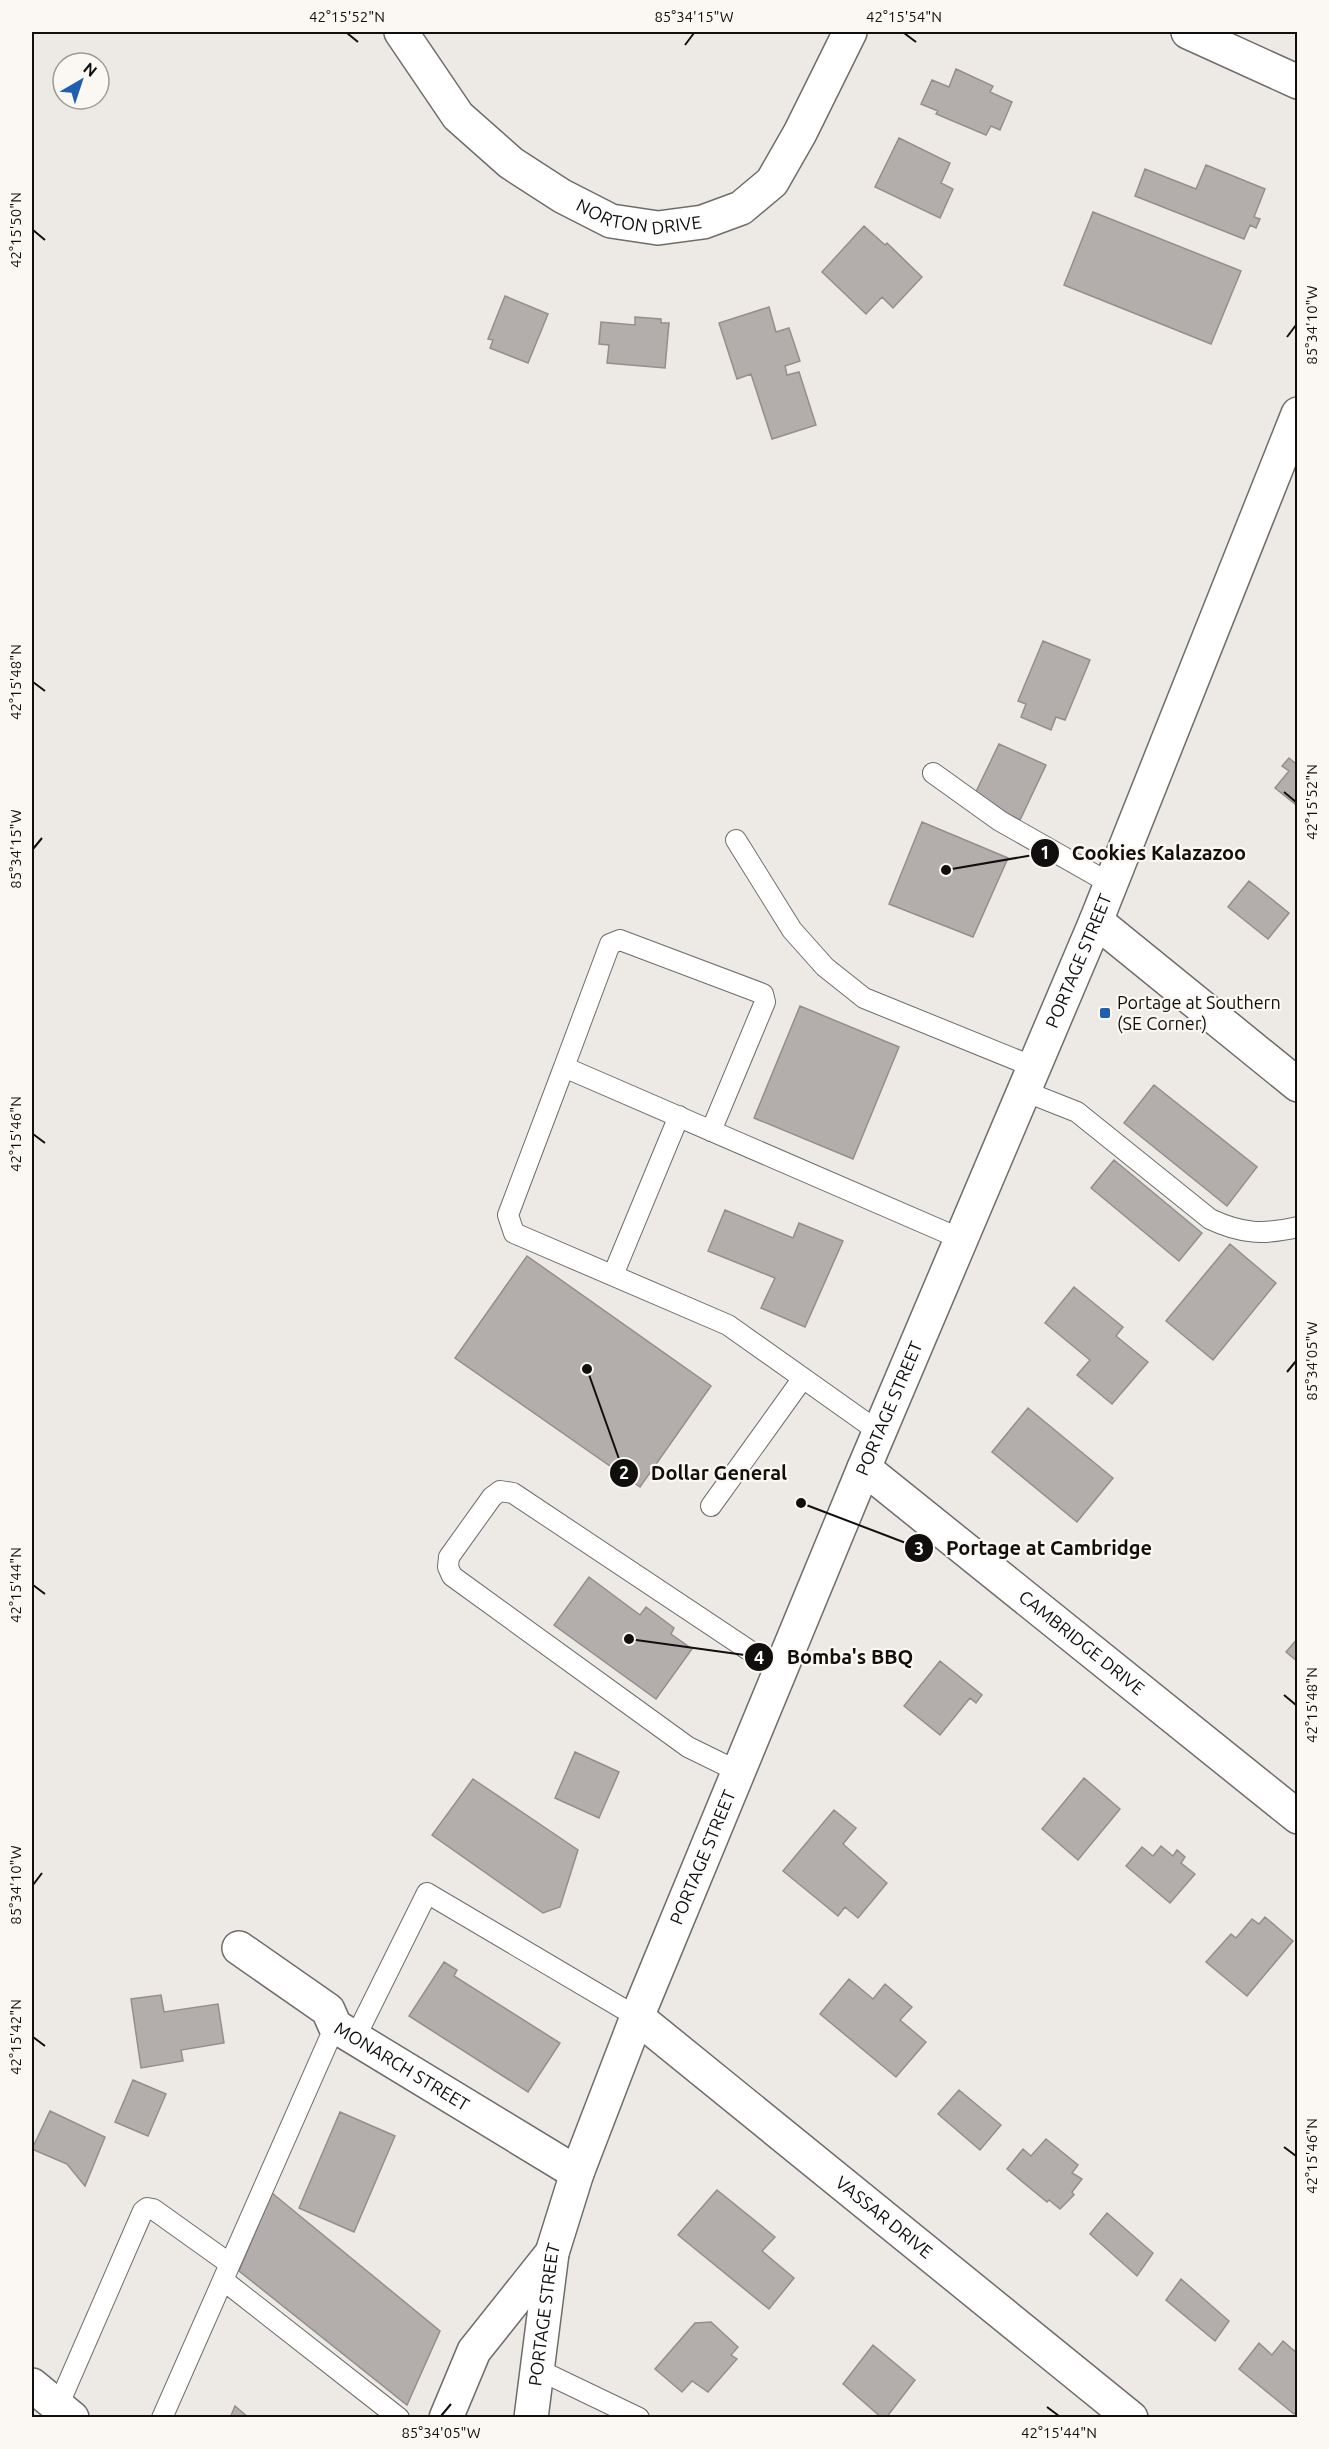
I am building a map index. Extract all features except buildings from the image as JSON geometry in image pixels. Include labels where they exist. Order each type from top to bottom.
[{"type":"street","name":"NORTON DRIVE","points":[[401,32],[458,116],[511,163],[562,196],[611,221],[658,228],[703,222],[741,208],[772,182],[800,133],[850,32]]},
{"type":"street","points":[[1188,32],[1298,82]]},
{"type":"street","name":"PORTAGE STREET","points":[[531,2418],[552,2253],[577,2173],[638,2017],[864,1468],[1096,921],[1298,414]]},
{"type":"street","points":[[1096,921],[1298,1086]]},
{"type":"street","name":"CAMBRIDGE DRIVE","points":[[864,1468],[1298,1817]]},
{"type":"street","name":"MONARCH STREET","points":[[239,1948],[328,2010],[345,2032],[577,2173]]},
{"type":"street","name":"VASSAR DRIVE","points":[[638,2017],[1131,2418]]},
{"type":"street","points":[[446,2418],[474,2351],[552,2253]]},
{"type":"street","points":[[32,2385],[65,2412]]},
{"type":"lane","points":[[933,772],[1000,821],[1111,884]]},
{"type":"lane","points":[[736,840],[792,930],[825,967],[864,998],[1029,1079],[1077,1112],[1210,1219],[1231,1229],[1271,1233],[1298,1227]]},
{"type":"lane","points":[[711,1131],[765,1002],[763,994],[620,940],[610,944],[508,1215],[514,1233],[728,1325],[879,1432]]},
{"type":"lane","points":[[564,1067],[961,1239]]},
{"type":"lane","points":[[613,1275],[678,1116]]},
{"type":"lane","points":[[711,1506],[802,1378]]},
{"type":"lane","points":[[739,1772],[688,1747],[452,1576],[448,1567],[449,1557],[492,1497],[500,1491],[513,1492],[780,1671]]},
{"type":"lane","points":[[162,2418],[227,2272],[345,2032],[427,1893],[638,2017]]},
{"type":"lane","points":[[65,2412],[143,2211],[147,2208],[153,2209],[399,2418]]},
{"type":"lane","points":[[537,2370],[639,2418]]},
{"type":"place","name":"Cookies Kalazazoo","points":[[946,870]]},
{"type":"place","name":"Portage at Southern (SE Corner)","points":[[1105,1013]]},
{"type":"place","name":"Dollar General","points":[[587,1369]]},
{"type":"place","name":"Portage at Cambridge","points":[[801,1503]]},
{"type":"place","name":"Bomba's BBQ","points":[[629,1639]]}]
